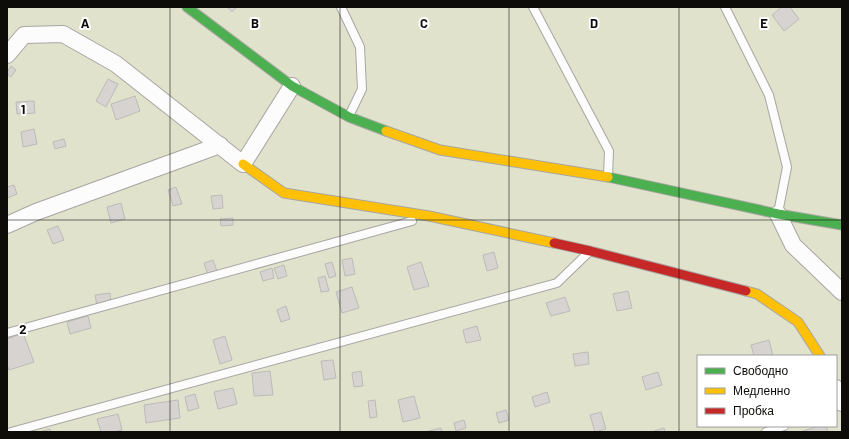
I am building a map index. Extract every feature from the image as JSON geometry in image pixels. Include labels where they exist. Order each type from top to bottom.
[{"type":"street","points":[[187,7],[292,86],[349,117],[440,150],[608,177],[778,214],[842,225]]},
{"type":"street","points":[[7,55],[24,35],[63,34],[116,64],[243,164],[284,193],[428,216],[590,251],[757,294],[798,322],[819,355]]},
{"type":"street","points":[[243,164],[292,86]]},
{"type":"street","points":[[7,225],[36,212],[220,145]]},
{"type":"street","points":[[778,214],[793,245],[842,292]]},
{"type":"street","points":[[837,390],[842,403]]},
{"type":"lane","points":[[341,7],[360,47],[362,89],[349,117]]},
{"type":"lane","points":[[533,7],[609,151],[608,177]]},
{"type":"lane","points":[[724,7],[769,95],[787,167],[778,214]]},
{"type":"lane","points":[[7,333],[428,216]]},
{"type":"lane","points":[[11,432],[557,283],[590,251]]},
{"type":"lane","points":[[766,432],[781,427]]},
{"type":"green space","points":[[7,7],[842,7],[842,432],[7,432]]},
{"type":"building","points":[[227,7],[237,7],[232,12]]},
{"type":"building","points":[[782,7],[790,7],[799,19],[784,31],[772,15]]},
{"type":"building","points":[[11,66],[16,70],[11,77],[7,74],[7,72]]},
{"type":"building","points":[[108,79],[118,84],[106,107],[96,101]]},
{"type":"building","points":[[135,96],[140,111],[116,120],[111,104]]},
{"type":"building","points":[[34,101],[35,113],[17,114],[16,102]]},
{"type":"building","points":[[34,129],[37,144],[23,147],[21,132]]},
{"type":"building","points":[[64,139],[66,146],[55,149],[53,142]]},
{"type":"building","points":[[14,185],[17,194],[7,198],[7,187]]},
{"type":"building","points":[[176,187],[182,204],[173,206],[168,190]]},
{"type":"building","points":[[222,195],[223,208],[213,209],[211,196]]},
{"type":"building","points":[[121,203],[125,219],[111,223],[107,207]]},
{"type":"building","points":[[233,218],[233,225],[221,226],[220,219]]},
{"type":"building","points":[[58,226],[64,240],[53,244],[47,230]]},
{"type":"building","points":[[494,252],[498,268],[487,271],[483,255]]},
{"type":"building","points":[[352,258],[355,274],[345,276],[342,260]]},
{"type":"building","points":[[213,260],[217,271],[208,275],[204,263]]},
{"type":"building","points":[[332,262],[336,276],[329,278],[325,264]]},
{"type":"building","points":[[421,262],[429,286],[414,290],[407,267]]},
{"type":"building","points":[[284,265],[287,276],[278,279],[274,268]]},
{"type":"building","points":[[272,268],[274,278],[263,281],[260,272]]},
{"type":"building","points":[[325,276],[329,291],[321,292],[318,278]]},
{"type":"building","points":[[352,287],[359,308],[342,313],[336,292]]},
{"type":"building","points":[[628,291],[632,308],[617,311],[613,294]]},
{"type":"building","points":[[110,293],[111,303],[97,305],[95,295]]},
{"type":"building","points":[[565,297],[570,311],[551,316],[546,303]]},
{"type":"building","points":[[286,306],[290,319],[281,322],[277,310]]},
{"type":"building","points":[[88,316],[91,328],[70,334],[67,322]]},
{"type":"building","points":[[477,326],[481,340],[466,343],[463,330]]},
{"type":"building","points":[[23,333],[34,362],[9,370],[7,364],[7,339]]},
{"type":"building","points":[[225,336],[232,360],[220,364],[213,340]]},
{"type":"building","points":[[769,340],[773,355],[754,355],[751,345]]},
{"type":"building","points":[[588,352],[589,364],[575,366],[573,354]]},
{"type":"building","points":[[333,360],[336,378],[324,380],[321,361]]},
{"type":"building","points":[[270,371],[273,395],[254,396],[252,373]]},
{"type":"building","points":[[361,371],[363,386],[354,387],[352,373]]},
{"type":"building","points":[[658,372],[662,385],[646,390],[642,377]]},
{"type":"building","points":[[233,388],[237,404],[218,409],[214,392]]},
{"type":"building","points":[[547,392],[550,402],[535,407],[532,397]]},
{"type":"building","points":[[195,394],[199,408],[188,411],[185,397]]},
{"type":"building","points":[[414,396],[420,418],[403,422],[398,400]]},
{"type":"building","points":[[178,400],[180,418],[146,423],[144,405]]},
{"type":"building","points":[[375,400],[377,417],[370,418],[368,401]]},
{"type":"building","points":[[506,410],[509,420],[499,423],[496,413]]},
{"type":"building","points":[[601,412],[606,429],[595,432],[590,415]]},
{"type":"building","points":[[118,414],[122,430],[101,432],[97,419]]},
{"type":"building","points":[[464,420],[466,428],[456,431],[454,423]]},
{"type":"building","points":[[816,427],[826,427],[828,432],[800,432]]},
{"type":"building","points":[[441,428],[442,432],[425,432]]},
{"type":"building","points":[[664,428],[665,432],[654,432],[654,431]]},
{"type":"building","points":[[50,429],[51,432],[39,432]]},
{"type":"traffic: fast","points":[[187,7],[292,86],[349,117],[386,131]]},
{"type":"traffic: fast","points":[[608,177],[778,214],[842,225]]},
{"type":"traffic: slow","points":[[386,131],[440,150],[608,177]]},
{"type":"traffic: slow","points":[[243,164],[284,193],[429,216],[554,243]]},
{"type":"traffic: slow","points":[[746,291],[757,294],[798,322],[819,355]]},
{"type":"traffic: jam","points":[[554,243],[746,291]]}]
